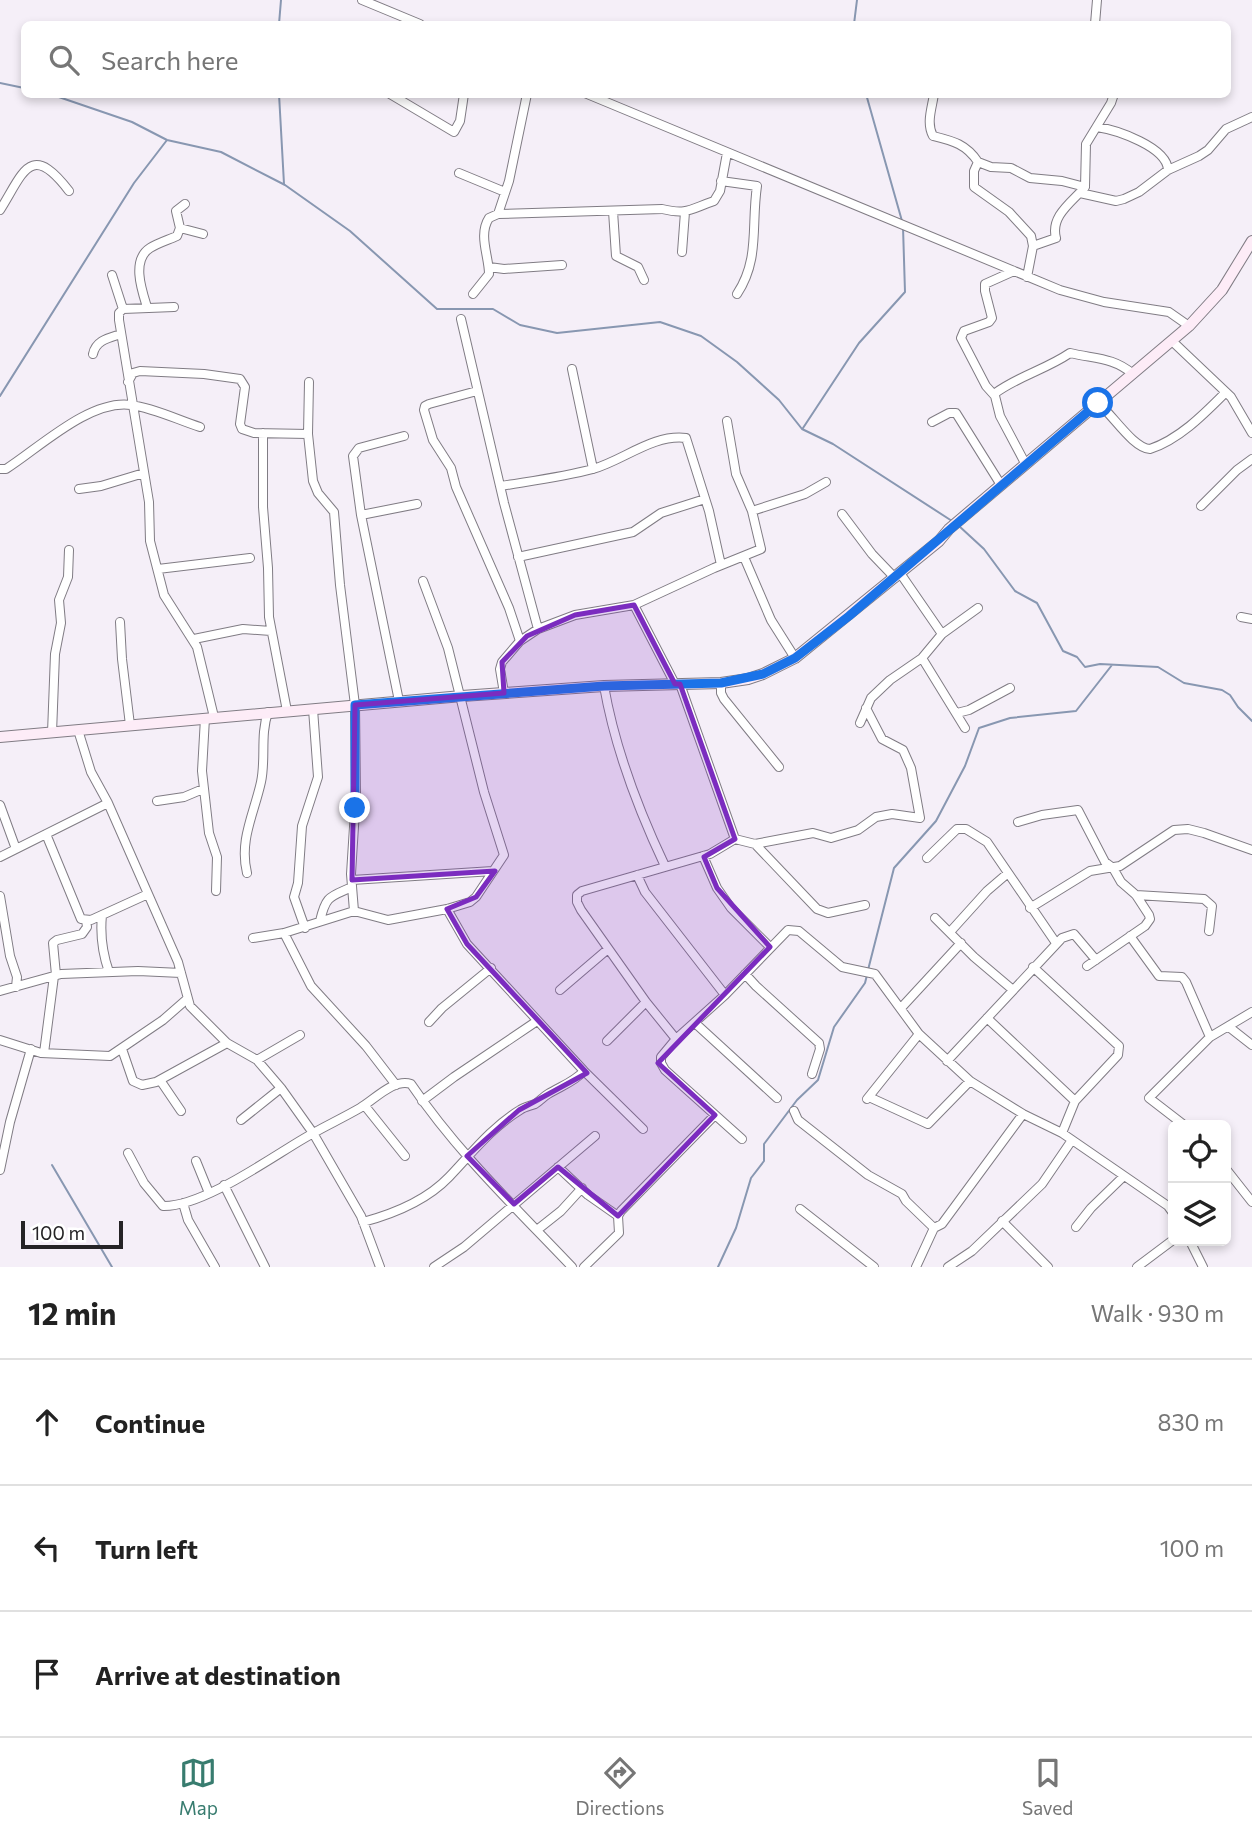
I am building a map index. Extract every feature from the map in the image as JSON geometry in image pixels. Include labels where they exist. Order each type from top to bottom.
[{"type":"main road","points":[[0,737],[461,696],[604,686],[721,683],[763,674],[795,658],[898,575],[1025,463],[1189,326],[1226,284],[1251,243]]},
{"type":"street","points":[[362,0],[414,21]]},
{"type":"street","points":[[1095,21],[1097,0]]},
{"type":"street","points":[[397,98],[454,132],[460,121],[463,98]]},
{"type":"street","points":[[498,214],[526,98]]},
{"type":"street","points":[[596,98],[1076,296],[1169,312],[1189,326]]},
{"type":"street","points":[[933,98],[930,120],[933,136],[959,142],[978,162],[991,167],[1010,168],[1030,178],[1062,181],[1116,201],[1139,192],[1168,170],[1199,156],[1208,150],[1226,129],[1252,117]]},
{"type":"street","points":[[1034,246],[1056,238],[1060,214],[1082,190],[1086,144],[1113,98]]},
{"type":"street","points":[[1097,127],[1117,129],[1150,147],[1166,160],[1168,170]]},
{"type":"street","points":[[473,294],[486,280],[489,267],[484,248],[485,225],[489,218],[498,214],[662,209],[685,212],[714,201],[722,181],[727,153]]},
{"type":"street","points":[[978,162],[973,181],[976,191],[1003,207],[1031,236],[1034,246],[1027,277]]},
{"type":"street","points":[[0,210],[22,171],[30,165],[37,164],[50,171],[69,191]]},
{"type":"street","points":[[459,173],[505,192]]},
{"type":"street","points":[[722,181],[757,186],[752,262],[748,278],[737,294]]},
{"type":"street","points":[[146,307],[140,283],[142,259],[149,248],[177,236],[180,228],[176,211],[184,204]]},
{"type":"street","points":[[613,211],[616,256],[638,267],[644,280]]},
{"type":"street","points":[[682,252],[685,212]]},
{"type":"street","points":[[180,228],[204,234]]},
{"type":"street","points":[[489,267],[504,270],[562,265]]},
{"type":"street","points":[[1014,271],[985,284],[992,318],[961,335],[986,386],[993,394],[1000,416],[1025,463]]},
{"type":"street","points":[[112,275],[123,309]]},
{"type":"street","points":[[174,307],[123,309],[119,313],[119,320],[149,502],[150,541],[167,603],[194,639],[210,717],[201,758],[209,833],[216,857],[216,891]]},
{"type":"street","points":[[461,318],[518,557],[538,629]]},
{"type":"street","points":[[93,354],[95,346],[101,341],[121,334]]},
{"type":"street","points":[[1172,341],[1226,392],[1252,433]]},
{"type":"street","points":[[993,394],[1070,353],[1112,360],[1133,374]]},
{"type":"street","points":[[572,369],[593,469]]},
{"type":"street","points":[[128,382],[133,373],[140,371],[204,374],[240,380],[245,387],[240,427],[245,431],[308,434]]},
{"type":"street","points":[[309,382],[308,434],[315,488],[334,512],[355,705],[356,796],[352,884],[354,911]]},
{"type":"street","points":[[477,391],[429,404],[424,410],[433,440],[451,468],[456,487],[509,608],[520,641]]},
{"type":"street","points":[[1098,403],[1110,412],[1141,448],[1150,449],[1198,420],[1226,392]]},
{"type":"street","points":[[0,469],[6,469],[85,416],[111,406],[132,405],[200,427]]},
{"type":"street","points":[[932,422],[949,413],[956,413],[1001,485]]},
{"type":"street","points":[[504,694],[500,669],[502,662],[520,641],[538,629],[575,615],[634,604],[721,565],[758,552],[762,546],[752,511],[736,474],[727,421]]},
{"type":"street","points":[[263,433],[263,508],[271,631],[287,711]]},
{"type":"street","points":[[399,701],[361,515],[353,456],[359,448],[404,436]]},
{"type":"street","points":[[501,486],[593,469],[622,459],[654,442],[686,438],[705,499],[721,565]]},
{"type":"street","points":[[1201,506],[1252,459]]},
{"type":"street","points":[[79,489],[101,486],[144,473]]},
{"type":"street","points":[[752,511],[805,494],[825,482]]},
{"type":"street","points":[[518,557],[633,532],[661,513],[705,499]]},
{"type":"street","points":[[361,515],[416,504]]},
{"type":"street","points":[[842,514],[872,554],[898,575],[942,634]]},
{"type":"street","points":[[52,733],[55,654],[61,617],[59,600],[68,578],[69,550]]},
{"type":"street","points":[[744,557],[771,620],[795,658]]},
{"type":"street","points":[[158,569],[250,558]]},
{"type":"street","points":[[253,938],[306,928],[354,911],[388,920],[470,902],[504,855],[484,792],[445,640],[423,581]]},
{"type":"street","points":[[634,604],[677,684],[735,839]]},
{"type":"street","points":[[860,723],[872,698],[890,680],[922,658],[942,634],[978,608]]},
{"type":"street","points":[[1241,617],[1252,619]]},
{"type":"street","points":[[120,622],[131,725]]},
{"type":"street","points":[[194,639],[243,629],[271,631]]},
{"type":"street","points":[[922,658],[965,728]]},
{"type":"street","points":[[721,683],[724,699],[779,767]]},
{"type":"street","points":[[604,686],[608,713],[641,816],[665,866]]},
{"type":"street","points":[[957,713],[969,710],[1010,688]]},
{"type":"street","points":[[676,1039],[646,1002],[581,910],[577,895],[582,891],[704,856],[735,839],[755,844],[813,833],[831,838],[858,830],[876,817],[892,814],[920,818],[911,768],[903,750],[882,739],[866,708]]},
{"type":"street","points":[[306,928],[294,897],[298,883],[302,827],[319,767],[313,709]]},
{"type":"street","points":[[247,873],[243,858],[246,830],[261,781],[264,725],[268,712]]},
{"type":"street","points":[[78,730],[86,761],[108,803],[148,894],[181,973],[187,999],[204,1022],[227,1043],[257,1060],[281,1088],[313,1133],[363,1222],[380,1267]]},
{"type":"street","points":[[157,801],[184,797],[203,789]]},
{"type":"street","points":[[0,857],[108,803]]},
{"type":"street","points":[[0,804],[16,849]]},
{"type":"street","points":[[1018,822],[1042,815],[1078,810],[1105,862],[1114,868],[1121,882],[1136,895],[1150,919],[1145,926],[1087,966]]},
{"type":"street","points":[[927,858],[957,829],[966,829],[987,842],[1056,943]]},
{"type":"street","points":[[1030,908],[1090,870],[1114,868],[1132,859],[1147,846],[1174,830],[1204,833],[1252,850]]},
{"type":"street","points":[[46,834],[79,915],[100,933]]},
{"type":"street","points":[[755,844],[817,909],[828,913],[865,905]]},
{"type":"street","points":[[704,856],[716,888],[723,898],[770,947]]},
{"type":"street","points":[[320,921],[325,902],[352,884],[493,871]]},
{"type":"street","points":[[950,932],[987,891],[1008,873]]},
{"type":"street","points":[[637,875],[646,892],[725,995]]},
{"type":"street","points":[[88,920],[148,894]]},
{"type":"street","points":[[1136,895],[1204,900],[1212,906],[1209,931]]},
{"type":"street","points":[[0,896],[10,956],[17,977],[16,987]]},
{"type":"street","points":[[447,909],[463,938],[584,1071],[643,1129]]},
{"type":"street","points":[[102,915],[100,933],[109,972]]},
{"type":"street","points":[[935,918],[1013,990]]},
{"type":"street","points":[[44,1053],[55,975],[54,943],[82,934],[88,920]]},
{"type":"street","points":[[742,1139],[665,1070],[661,1063],[662,1057],[676,1039],[725,995],[788,930],[799,931],[842,967],[875,974],[919,1034],[970,1081],[1023,1114],[1062,1133],[1168,1206]]},
{"type":"street","points":[[284,933],[311,986],[366,1046],[396,1084]]},
{"type":"street","points":[[947,1061],[1033,967],[1068,934],[1074,934],[1096,960]]},
{"type":"street","points":[[1130,936],[1159,976],[1182,977],[1186,982],[1210,1038]]},
{"type":"street","points":[[901,1008],[961,943]]},
{"type":"street","points":[[560,990],[608,949]]},
{"type":"street","points":[[1033,967],[1119,1046],[1118,1055],[1075,1101],[1062,1133]]},
{"type":"street","points":[[429,1022],[491,968]]},
{"type":"street","points":[[0,991],[55,975],[109,972],[181,973]]},
{"type":"street","points":[[746,974],[820,1043],[812,1074]]},
{"type":"street","points":[[0,1040],[44,1053],[103,1058],[122,1049],[187,999]]},
{"type":"street","points":[[607,1041],[646,1002]]},
{"type":"street","points":[[1178,1120],[1149,1098],[1210,1038],[1252,1012]]},
{"type":"street","points":[[987,1018],[1075,1101]]},
{"type":"street","points":[[422,1101],[537,1021]]},
{"type":"street","points":[[695,1023],[777,1098]]},
{"type":"street","points":[[1229,1027],[1252,1045]]},
{"type":"street","points":[[919,1034],[868,1098],[928,1124],[970,1081]]},
{"type":"street","points":[[257,1060],[300,1035]]},
{"type":"street","points":[[122,1049],[133,1082],[137,1085],[160,1080],[227,1043]]},
{"type":"street","points":[[0,1170],[10,1122],[31,1049]]},
{"type":"street","points":[[363,1222],[406,1206],[430,1193],[519,1110],[576,1079],[584,1071]]},
{"type":"street","points":[[160,1080],[181,1111]]},
{"type":"street","points":[[128,1153],[144,1183],[163,1206],[183,1203],[224,1185],[365,1105],[396,1084],[407,1082],[482,1175],[572,1267]]},
{"type":"street","points":[[241,1120],[281,1088]]},
{"type":"street","points":[[365,1105],[405,1156]]},
{"type":"street","points":[[793,1111],[798,1120],[868,1175],[902,1194],[934,1228]]},
{"type":"street","points":[[916,1267],[934,1228],[942,1224],[1023,1114]]},
{"type":"street","points":[[618,1216],[715,1115]]},
{"type":"street","points":[[434,1267],[464,1247],[595,1136]]},
{"type":"street","points":[[948,1267],[972,1251],[1042,1184],[1072,1140]]},
{"type":"street","points":[[196,1161],[209,1193]]},
{"type":"street","points":[[558,1167],[618,1216],[620,1233],[584,1267]]},
{"type":"street","points":[[1076,1227],[1124,1175]]},
{"type":"street","points":[[1231,1175],[1252,1202]]},
{"type":"street","points":[[224,1185],[265,1267]]},
{"type":"street","points":[[537,1230],[561,1211],[582,1188]]},
{"type":"street","points":[[183,1203],[188,1220],[215,1267]]},
{"type":"street","points":[[800,1209],[874,1267]]},
{"type":"street","points":[[1002,1221],[1048,1267]]},
{"type":"street","points":[[1137,1267],[1168,1244]]},
{"type":"street","points":[[1192,1246],[1203,1267]]},
{"type":"highlighted area","points":[[634,605],[675,684],[680,684],[735,839],[704,857],[717,888],[770,947],[658,1063],[715,1115],[618,1216],[558,1167],[514,1204],[467,1156],[519,1110],[587,1073],[467,944],[447,909],[476,897],[495,871],[352,880],[355,705],[504,693],[502,662],[527,636],[575,615]]},
{"type":"waterway","points":[[279,21],[281,0]]},
{"type":"waterway","points":[[854,21],[857,0]]},
{"type":"waterway","points":[[0,83],[21,87]]},
{"type":"waterway","points":[[62,98],[132,122],[167,140],[221,152],[285,185],[350,231],[437,309],[493,309],[520,325],[557,333],[660,322],[701,336],[737,362],[779,400],[802,429],[833,444],[952,521]]},
{"type":"waterway","points":[[279,98],[284,184]]},
{"type":"waterway","points":[[867,98],[902,221]]},
{"type":"waterway","points":[[0,396],[134,183],[167,140]]},
{"type":"waterway","points":[[803,428],[859,343],[905,292],[903,227]]},
{"type":"waterway","points":[[959,526],[984,549],[1015,591],[1037,603],[1063,651],[1077,657],[1085,667],[1100,664],[1158,667],[1184,683],[1222,690],[1230,695],[1252,721]]},
{"type":"waterway","points":[[868,970],[894,868],[936,821],[965,766],[979,728],[1010,718],[1076,711],[1112,665]]},
{"type":"waterway","points":[[718,1267],[736,1228],[751,1178],[764,1161],[764,1144],[797,1100],[818,1080],[834,1027],[865,983],[867,975]]},
{"type":"waterway","points":[[52,1165],[112,1267]]},
{"type":"route","points":[[355,808],[355,705],[604,686],[721,683],[763,674],[795,658],[849,616],[1098,403]]}]
